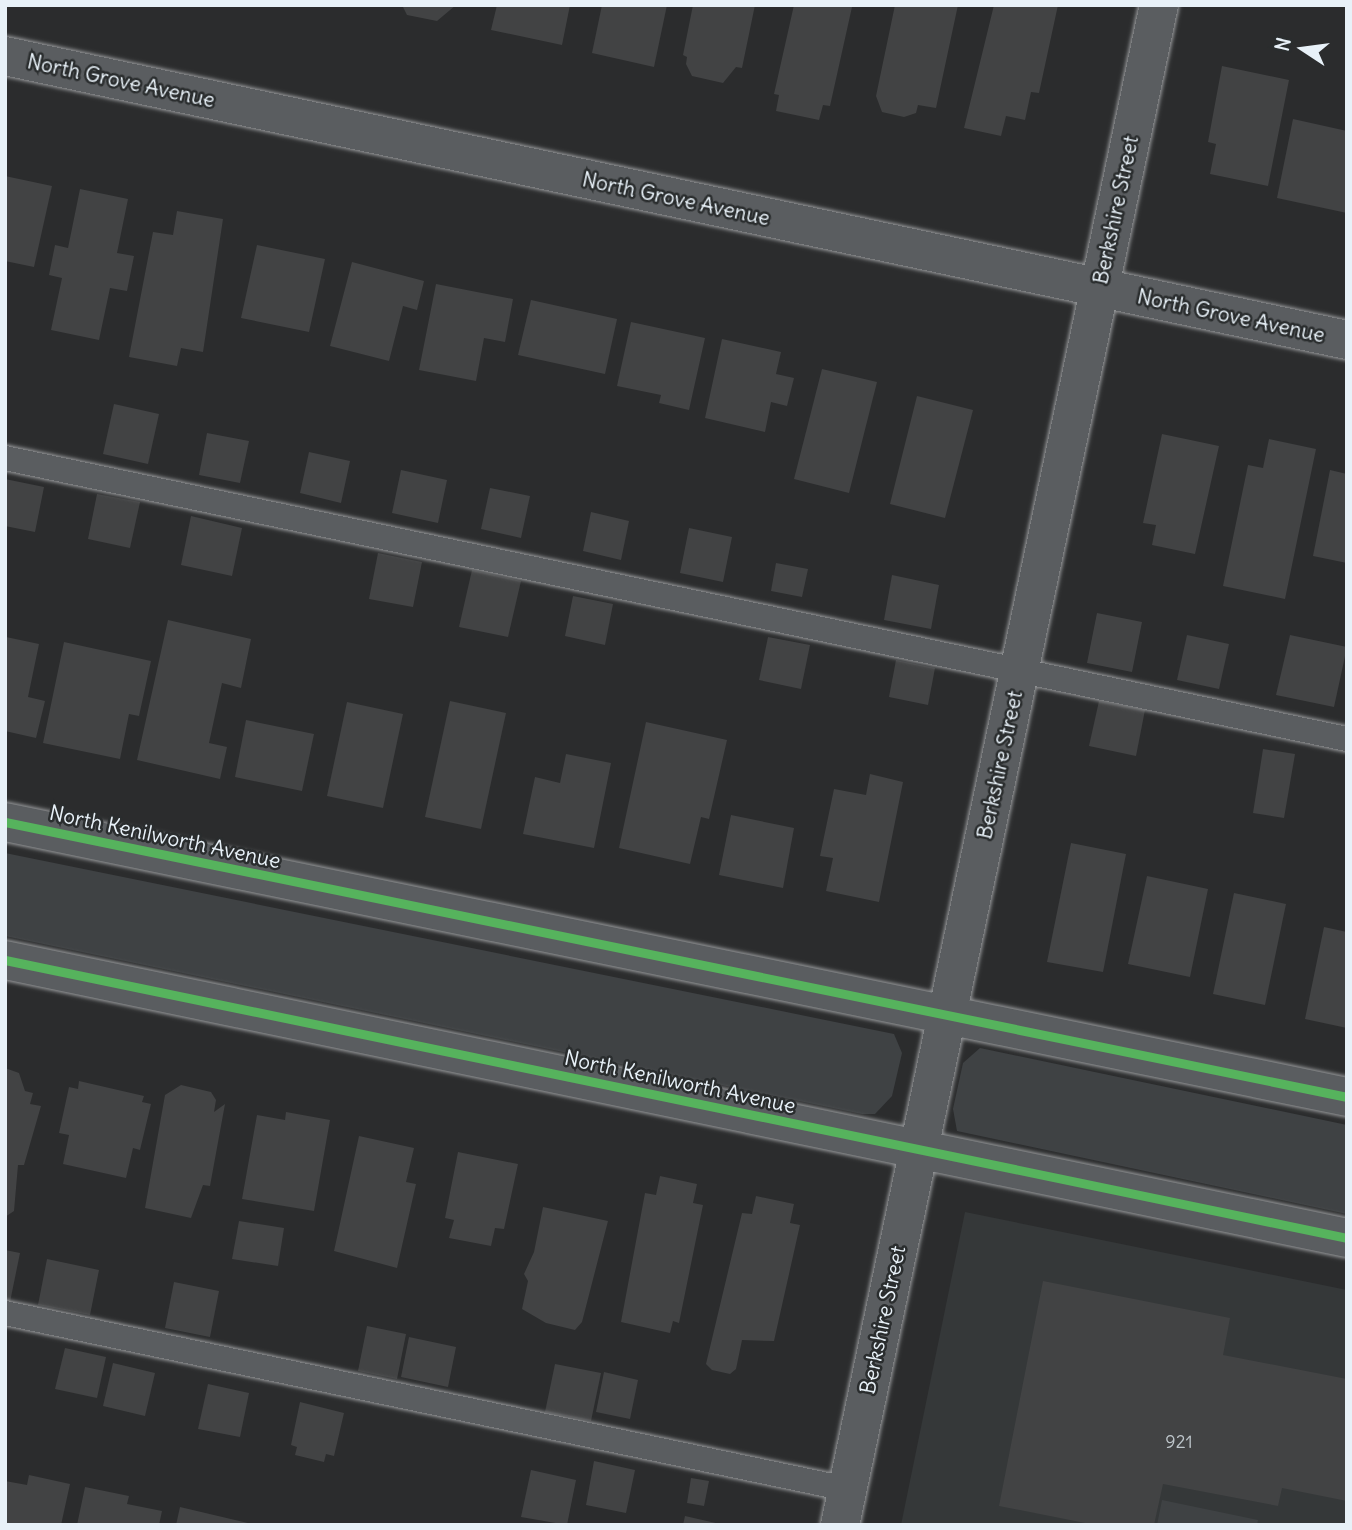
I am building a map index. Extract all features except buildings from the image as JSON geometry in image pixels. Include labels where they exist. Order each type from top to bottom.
[{"type":"street","name":"Berkshire Street","points":[[844,1507],[1159,5]]},
{"type":"street","name":"North Grove Avenue","points":[[5,57],[1347,340]]},
{"type":"street","name":"North Kenilworth Avenue","points":[[5,822],[1347,1097]]},
{"type":"street","name":"North Kenilworth Avenue","points":[[5,960],[1347,1238]]},
{"type":"lane","points":[[5,458],[1347,739]]},
{"type":"lane","points":[[5,1313],[844,1507]]},
{"type":"shaded area","points":[[5,853],[894,1034],[902,1053],[892,1096],[875,1114],[862,1114],[5,936]]},
{"type":"shaded area","points":[[980,1048],[1347,1125],[1347,1214],[957,1131],[953,1109],[963,1063]]},
{"type":"shaded area","points":[[965,1212],[1347,1290],[1347,1525],[901,1525]]},
{"type":"shaded area","points":[[1162,1500],[1258,1520],[1257,1525],[1157,1525]]},
{"type":"cycle path","points":[[5,822],[1347,1097]]},
{"type":"cycle path","points":[[5,960],[1347,1238]]}]
